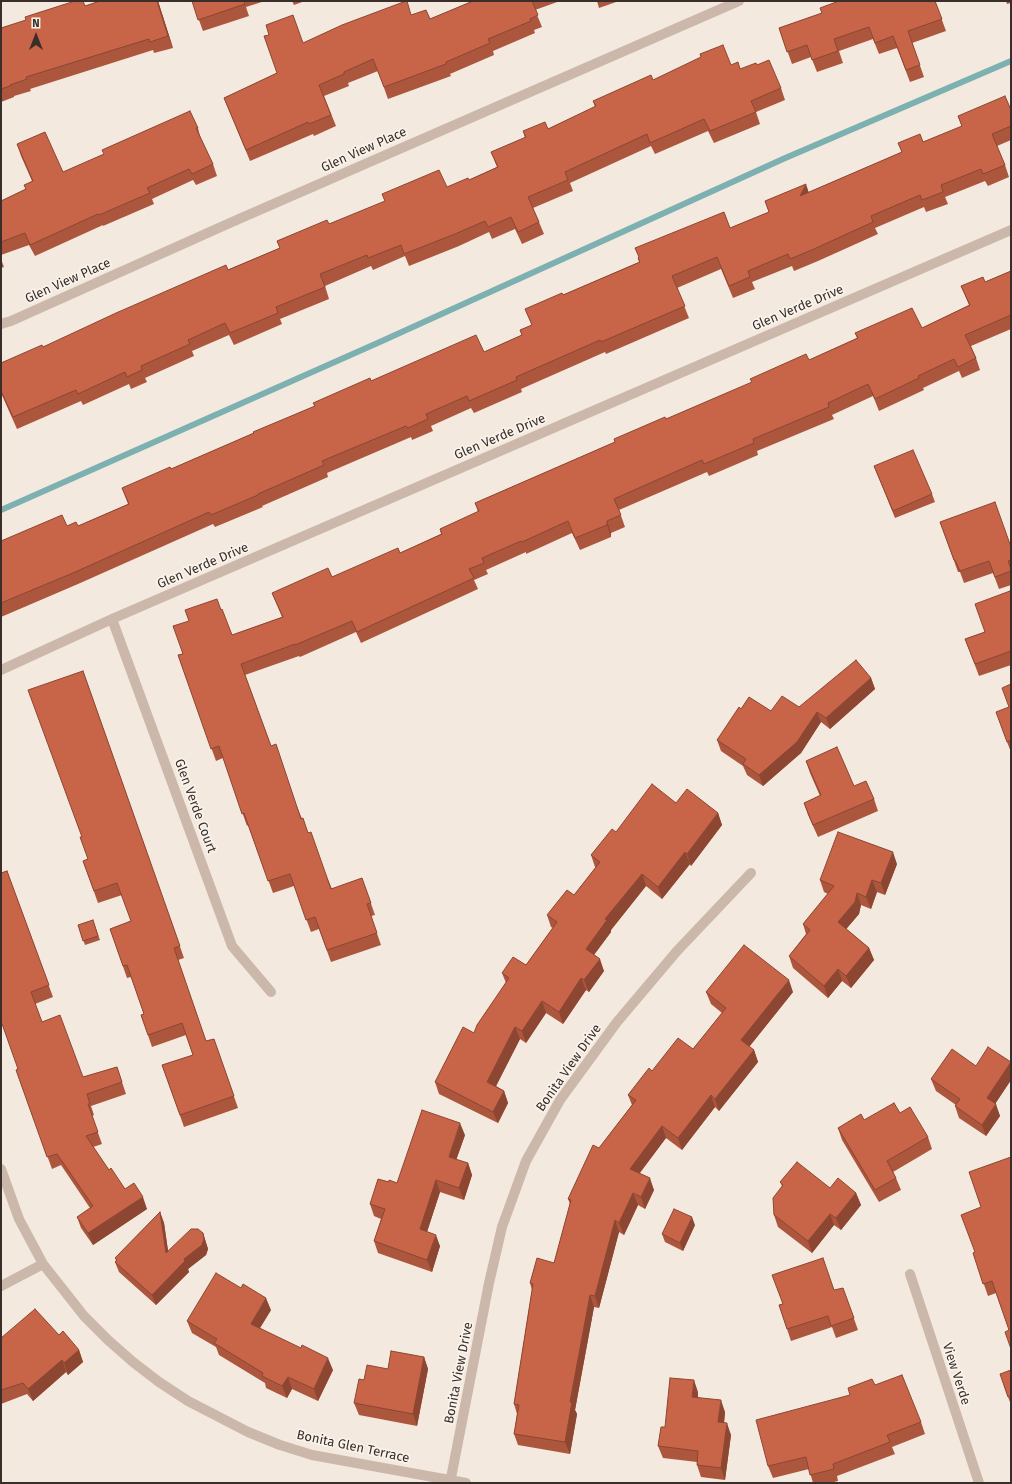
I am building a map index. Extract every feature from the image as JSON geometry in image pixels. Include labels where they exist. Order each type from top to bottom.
[{"type":"street","name":"Glen View Place","points":[[1,324],[739,1]]},
{"type":"street","name":"Glen Verde Drive","points":[[1,670],[112,619],[1011,230]]},
{"type":"street","name":"Glen Verde Court","points":[[112,619],[232,946],[271,992]]},
{"type":"street","name":"Bonita View Drive","points":[[450,1482],[489,1283],[502,1227],[526,1161],[560,1100],[618,1022],[677,951],[751,873]]},
{"type":"street","name":"Bonita Glen Terrace","points":[[1,1169],[20,1219],[43,1264],[84,1316],[108,1340],[149,1374],[188,1401],[248,1432],[280,1445],[312,1455],[450,1482],[466,1483]]},
{"type":"street","points":[[1,1286],[43,1264]]},
{"type":"street","name":"View Verde","points":[[910,1274],[979,1483]]},
{"type":"building","points":[[75,1],[83,1],[85,6],[100,1],[157,1],[168,36],[150,42],[149,39],[26,77],[27,79],[1,89],[1,28],[26,20],[25,17]]},
{"type":"building","points":[[192,1],[244,1],[245,4],[198,20]]},
{"type":"building","points":[[406,1],[411,15],[426,10],[430,19],[473,1],[532,1],[538,15],[530,19],[531,21],[488,39],[490,43],[446,62],[446,64],[384,87],[373,59],[344,72],[344,74],[319,85],[331,115],[309,124],[308,122],[246,150],[224,98],[277,73],[264,36],[269,35],[266,25],[293,15],[303,43],[342,25]]},
{"type":"building","points":[[839,1],[935,1],[942,19],[908,31],[920,65],[906,70],[893,36],[875,43],[869,27],[834,39],[838,51],[812,60],[807,45],[787,52],[779,28],[822,13],[820,8]]},
{"type":"building","points":[[723,45],[731,65],[738,62],[740,69],[756,63],[757,65],[769,60],[781,88],[751,101],[756,112],[710,131],[704,119],[650,143],[647,134],[565,172],[568,180],[528,197],[539,222],[518,232],[511,217],[488,227],[485,221],[404,254],[401,245],[368,258],[367,255],[320,274],[325,287],[276,307],[278,313],[230,333],[225,323],[188,340],[190,344],[141,366],[142,370],[127,377],[125,372],[78,394],[76,390],[13,417],[1,391],[1,363],[42,345],[43,347],[226,265],[228,270],[280,248],[277,241],[327,220],[329,224],[385,201],[382,194],[439,170],[447,187],[468,178],[469,180],[498,167],[491,152],[526,137],[523,131],[545,122],[548,129],[596,106],[593,101],[651,75],[653,80],[701,57],[700,54]]},
{"type":"building","points":[[1005,96],[1011,110],[1011,126],[992,134],[1005,165],[983,174],[981,169],[941,185],[943,192],[922,200],[920,195],[871,216],[873,222],[790,259],[788,254],[748,271],[750,277],[729,286],[717,257],[672,276],[685,306],[601,342],[600,340],[516,377],[517,380],[469,401],[467,396],[426,414],[428,419],[408,428],[406,426],[322,461],[324,465],[258,495],[211,515],[209,512],[73,573],[1,603],[1,541],[62,515],[67,526],[76,522],[78,526],[129,504],[122,488],[170,467],[171,469],[315,406],[313,403],[370,378],[371,381],[476,335],[484,352],[522,335],[520,330],[532,325],[525,309],[562,293],[563,295],[640,262],[635,248],[724,212],[730,228],[769,212],[765,201],[806,184],[800,196],[902,152],[898,143],[920,134],[923,142],[962,126],[958,116]]},
{"type":"building","points":[[190,111],[198,128],[196,128],[213,164],[192,174],[189,169],[147,188],[150,193],[99,215],[98,214],[30,245],[25,233],[1,242],[1,201],[26,189],[24,185],[33,181],[17,144],[45,132],[63,172],[104,154],[102,150]]},
{"type":"building","points":[[1011,271],[1011,315],[965,335],[976,358],[958,367],[954,359],[875,399],[868,384],[828,403],[829,407],[753,439],[754,443],[704,464],[702,460],[614,499],[621,515],[607,521],[607,525],[575,538],[568,521],[482,558],[484,563],[469,569],[474,578],[357,632],[352,621],[295,645],[241,664],[271,746],[276,744],[301,819],[303,818],[308,833],[311,832],[331,889],[362,878],[371,903],[367,904],[377,933],[327,950],[315,917],[306,920],[290,874],[268,881],[244,813],[242,814],[219,746],[211,749],[178,655],[183,654],[173,626],[189,621],[185,610],[217,599],[232,635],[283,617],[272,593],[328,568],[332,577],[398,548],[400,553],[442,534],[440,529],[479,511],[475,503],[615,442],[614,439],[665,417],[666,419],[752,382],[750,379],[806,354],[809,360],[858,338],[855,333],[912,308],[922,328],[970,305],[961,286],[983,277],[985,282]]},
{"type":"building","points":[[913,450],[932,494],[893,511],[874,466]]},
{"type":"building","points":[[995,502],[1011,547],[1011,560],[1008,561],[1011,571],[995,577],[989,561],[960,571],[954,560],[940,522]]},
{"type":"building","points":[[1010,591],[1011,651],[975,664],[965,639],[985,632],[975,604]]},
{"type":"building","points":[[856,660],[871,678],[826,718],[817,712],[797,742],[759,775],[743,764],[746,759],[717,740],[739,707],[741,709],[749,697],[771,711],[782,696],[799,707]]},
{"type":"building","points":[[83,671],[180,946],[174,948],[206,1041],[214,1039],[234,1096],[180,1115],[162,1065],[193,1055],[182,1023],[148,1035],[141,1015],[144,1014],[127,965],[123,966],[110,929],[131,921],[117,883],[94,891],[83,861],[88,859],[80,837],[82,837],[28,690]]},
{"type":"building","points":[[1011,684],[1011,740],[1007,742],[996,712],[1009,707],[1002,688]]},
{"type":"building","points":[[837,747],[854,786],[866,781],[874,799],[813,825],[804,803],[821,795],[806,761]]},
{"type":"building","points":[[652,784],[676,803],[687,789],[718,813],[687,854],[685,852],[658,887],[642,874],[605,919],[607,920],[586,949],[600,959],[584,980],[581,978],[559,1012],[542,1001],[522,1031],[515,1027],[487,1082],[504,1091],[493,1112],[435,1082],[463,1027],[474,1033],[477,1025],[509,978],[502,973],[513,957],[526,965],[557,922],[547,915],[567,890],[574,895],[600,862],[591,855],[612,829],[616,832]]},
{"type":"building","points":[[838,832],[893,852],[881,883],[872,880],[866,897],[857,893],[855,902],[838,922],[869,948],[846,976],[838,969],[824,986],[789,956],[810,930],[803,924],[834,886],[820,880]]},
{"type":"building","points":[[7,871],[49,985],[31,992],[42,1022],[60,1015],[83,1077],[117,1067],[122,1082],[87,1094],[90,1104],[88,1104],[98,1132],[86,1136],[109,1170],[111,1168],[125,1189],[134,1183],[143,1197],[88,1233],[77,1217],[93,1206],[57,1154],[47,1157],[16,1070],[18,1069],[1,1021],[1,873]]},
{"type":"building","points":[[93,920],[98,936],[83,941],[78,925]]},
{"type":"building","points":[[744,945],[789,980],[741,1040],[754,1050],[715,1099],[711,1095],[678,1138],[662,1126],[630,1169],[650,1178],[641,1197],[633,1193],[619,1223],[615,1220],[595,1296],[590,1295],[570,1402],[572,1402],[565,1442],[514,1434],[519,1405],[514,1404],[533,1284],[530,1283],[537,1258],[554,1263],[571,1200],[568,1199],[593,1145],[599,1148],[636,1100],[628,1095],[649,1068],[652,1071],[678,1038],[693,1049],[726,1008],[706,992]]},
{"type":"building","points":[[988,1047],[1011,1062],[987,1098],[996,1104],[982,1125],[955,1106],[960,1099],[931,1079],[952,1049],[976,1066]]},
{"type":"building","points":[[894,1103],[900,1113],[910,1107],[928,1137],[887,1161],[896,1178],[875,1190],[838,1128],[861,1114],[864,1120]]},
{"type":"building","points":[[422,1110],[460,1123],[449,1157],[468,1163],[459,1188],[436,1180],[420,1229],[436,1235],[427,1260],[374,1241],[385,1209],[370,1204],[378,1179],[389,1182],[389,1180],[397,1183]]},
{"type":"building","points":[[1011,1157],[1011,1349],[1005,1332],[1009,1330],[992,1281],[983,1284],[973,1253],[975,1252],[961,1215],[981,1207],[969,1172]]},
{"type":"building","points":[[797,1162],[830,1188],[838,1178],[856,1193],[836,1218],[830,1214],[808,1241],[774,1215],[773,1198],[783,1185],[780,1182]]},
{"type":"building","points":[[674,1209],[692,1217],[680,1243],[662,1234]]},
{"type":"building","points":[[160,1212],[166,1253],[191,1229],[198,1229],[203,1233],[204,1239],[202,1245],[184,1259],[185,1261],[152,1295],[115,1262],[117,1260],[115,1258]]},
{"type":"building","points":[[823,1258],[834,1290],[843,1288],[854,1318],[831,1326],[828,1316],[787,1329],[779,1305],[783,1304],[772,1275]]},
{"type":"building","points":[[216,1273],[241,1288],[243,1284],[266,1298],[251,1324],[301,1348],[302,1345],[328,1358],[314,1389],[288,1377],[282,1386],[262,1376],[263,1373],[214,1343],[217,1339],[187,1321]]},
{"type":"building","points":[[35,1309],[59,1335],[63,1331],[79,1350],[64,1363],[62,1360],[28,1389],[23,1383],[1,1390],[1,1338]]},
{"type":"building","points":[[391,1351],[424,1357],[413,1414],[354,1403],[359,1379],[364,1380],[367,1365],[388,1369]]},
{"type":"building","points":[[1011,1370],[1011,1395],[1008,1397],[1000,1374]]},
{"type":"building","points":[[902,1375],[921,1422],[887,1435],[890,1442],[833,1464],[834,1469],[810,1475],[806,1457],[768,1466],[756,1420],[850,1395],[848,1388],[872,1379],[875,1385]]},
{"type":"building","points":[[670,1378],[694,1380],[692,1397],[721,1400],[718,1422],[727,1423],[721,1468],[697,1465],[698,1451],[658,1446],[661,1427],[665,1427]]},
{"type":"waterway","points":[[1,510],[382,341],[783,159],[1011,61]]}]
